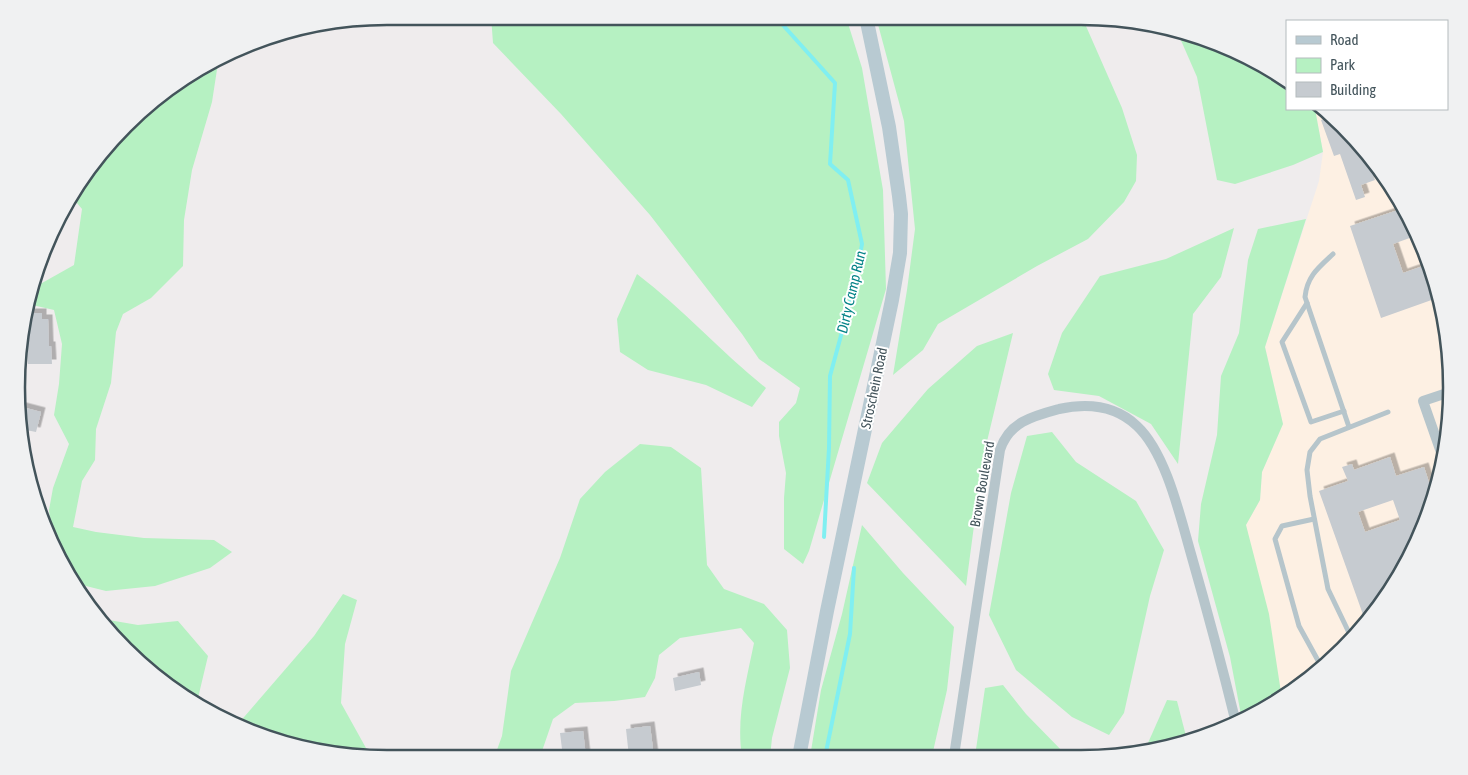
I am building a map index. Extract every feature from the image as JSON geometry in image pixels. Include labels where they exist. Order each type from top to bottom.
[{"type":"street","name":"Stroschein Road","points":[[800,750],[900,253],[901,214],[897,176],[868,25]]},
{"type":"street","points":[[1439,443],[1424,401],[1443,395]]},
{"type":"street","name":"Brown Boulevard","points":[[955,750],[1000,450],[1004,438],[1011,429],[1039,414],[1071,406],[1097,406],[1119,412],[1137,426],[1152,444],[1178,511],[1218,649],[1234,716]]},
{"type":"lane","points":[[1333,254],[1313,273],[1306,286],[1305,297],[1349,427]]},
{"type":"lane","points":[[1307,303],[1282,342],[1311,422],[1344,411]]},
{"type":"lane","points":[[1349,632],[1328,589],[1314,519],[1307,470],[1310,452],[1320,439],[1388,412]]},
{"type":"lane","points":[[1314,519],[1282,526],[1275,539],[1299,626],[1318,661]]},
{"type":"shaded area","points":[[1315,111],[1337,131],[1368,167],[1382,186],[1406,227],[1424,271],[1436,317],[1442,364],[1442,411],[1440,435],[1431,481],[1406,548],[1394,569],[1382,589],[1353,627],[1320,660],[1280,690],[1246,525],[1260,500],[1262,472],[1283,424],[1265,347],[1319,181],[1323,152]]},
{"type":"green space","points":[[492,25],[849,25],[862,68],[883,190],[886,289],[809,551],[803,564],[784,549],[786,473],[779,436],[779,422],[796,403],[800,388],[759,359],[742,334],[650,215],[561,114],[493,43]]},
{"type":"green space","points":[[878,25],[1086,25],[1122,108],[1137,155],[1136,181],[1124,202],[1088,239],[1037,266],[938,324],[923,350],[893,375],[915,229],[904,121]]},
{"type":"green space","points":[[1180,39],[1241,62],[1282,86],[1286,89],[1286,110],[1315,111],[1323,152],[1293,165],[1235,184],[1217,180],[1197,77]]},
{"type":"green space","points":[[217,68],[212,102],[192,170],[184,220],[183,266],[151,298],[123,314],[116,332],[111,383],[96,429],[95,460],[82,481],[73,527],[144,538],[214,540],[232,552],[210,568],[155,586],[106,591],[84,585],[62,548],[50,519],[49,510],[53,488],[69,444],[54,415],[62,344],[54,310],[34,306],[40,283],[74,265],[82,209],[76,202],[86,186],[115,148],[131,131],[148,115],[186,86]]},
{"type":"green space","points":[[1306,219],[1265,347],[1283,424],[1262,472],[1260,500],[1246,525],[1269,614],[1281,690],[1241,713],[1230,657],[1198,541],[1201,504],[1217,435],[1221,376],[1239,333],[1248,260],[1258,229]]},
{"type":"green space","points":[[1234,228],[1221,277],[1193,314],[1178,464],[1151,424],[1099,396],[1054,390],[1048,374],[1062,333],[1100,276],[1166,259]]},
{"type":"green space","points":[[637,274],[654,287],[766,388],[752,407],[706,385],[648,370],[620,352],[617,319]]},
{"type":"green space","points":[[1013,333],[983,458],[966,586],[867,483],[882,443],[928,389],[977,346]]},
{"type":"green space","points":[[1052,432],[1076,462],[1136,501],[1164,550],[1150,596],[1124,713],[1109,735],[1072,717],[1016,670],[989,615],[1011,493],[1027,436]]},
{"type":"green space","points":[[640,444],[671,447],[701,468],[707,565],[724,589],[764,604],[787,630],[790,668],[772,738],[771,750],[741,750],[741,714],[754,643],[741,628],[680,638],[659,655],[655,678],[645,697],[575,703],[553,719],[542,750],[497,750],[502,736],[511,671],[560,558],[580,499],[605,472]]},
{"type":"green space","points":[[862,525],[903,573],[954,627],[947,690],[933,750],[811,750],[821,690],[842,614]]},
{"type":"green space","points":[[343,594],[357,600],[345,644],[341,703],[368,749],[340,747],[294,738],[242,719],[314,636]]},
{"type":"green space","points":[[110,620],[138,625],[178,621],[208,656],[198,696],[148,660]]},
{"type":"green space","points":[[1003,685],[1026,714],[1061,750],[976,750],[985,688]]},
{"type":"green space","points":[[1167,700],[1177,701],[1186,734],[1148,743]]},
{"type":"building","points":[[1324,119],[1337,131],[1373,173],[1375,180],[1361,185],[1365,197],[1356,200],[1340,154],[1334,156],[1321,120]]},
{"type":"building","points":[[1397,210],[1410,238],[1393,244],[1403,273],[1422,266],[1432,300],[1381,318],[1350,226]]},
{"type":"building","points":[[33,313],[42,313],[42,319],[48,319],[52,364],[28,364],[28,340]]},
{"type":"building","points":[[26,408],[41,412],[36,432],[28,430]]},
{"type":"building","points":[[1390,457],[1396,476],[1424,467],[1430,485],[1406,548],[1382,589],[1363,614],[1319,491],[1348,481],[1342,467],[1352,464],[1354,470]],"holes":[[[1393,500],[1400,520],[1365,532],[1358,512]]]},
{"type":"building","points":[[699,672],[701,685],[675,691],[673,678]]},
{"type":"building","points":[[650,726],[653,750],[628,750],[626,729]]},
{"type":"building","points":[[583,731],[585,750],[562,750],[560,733]]},
{"type":"waterway","name":"Dirty Camp Run","points":[[783,25],[835,83],[830,164],[848,180],[862,244],[855,284],[830,376],[829,448],[824,537]]},
{"type":"waterway","name":"Dirty Camp Run","points":[[826,750],[850,634],[854,568]]}]
